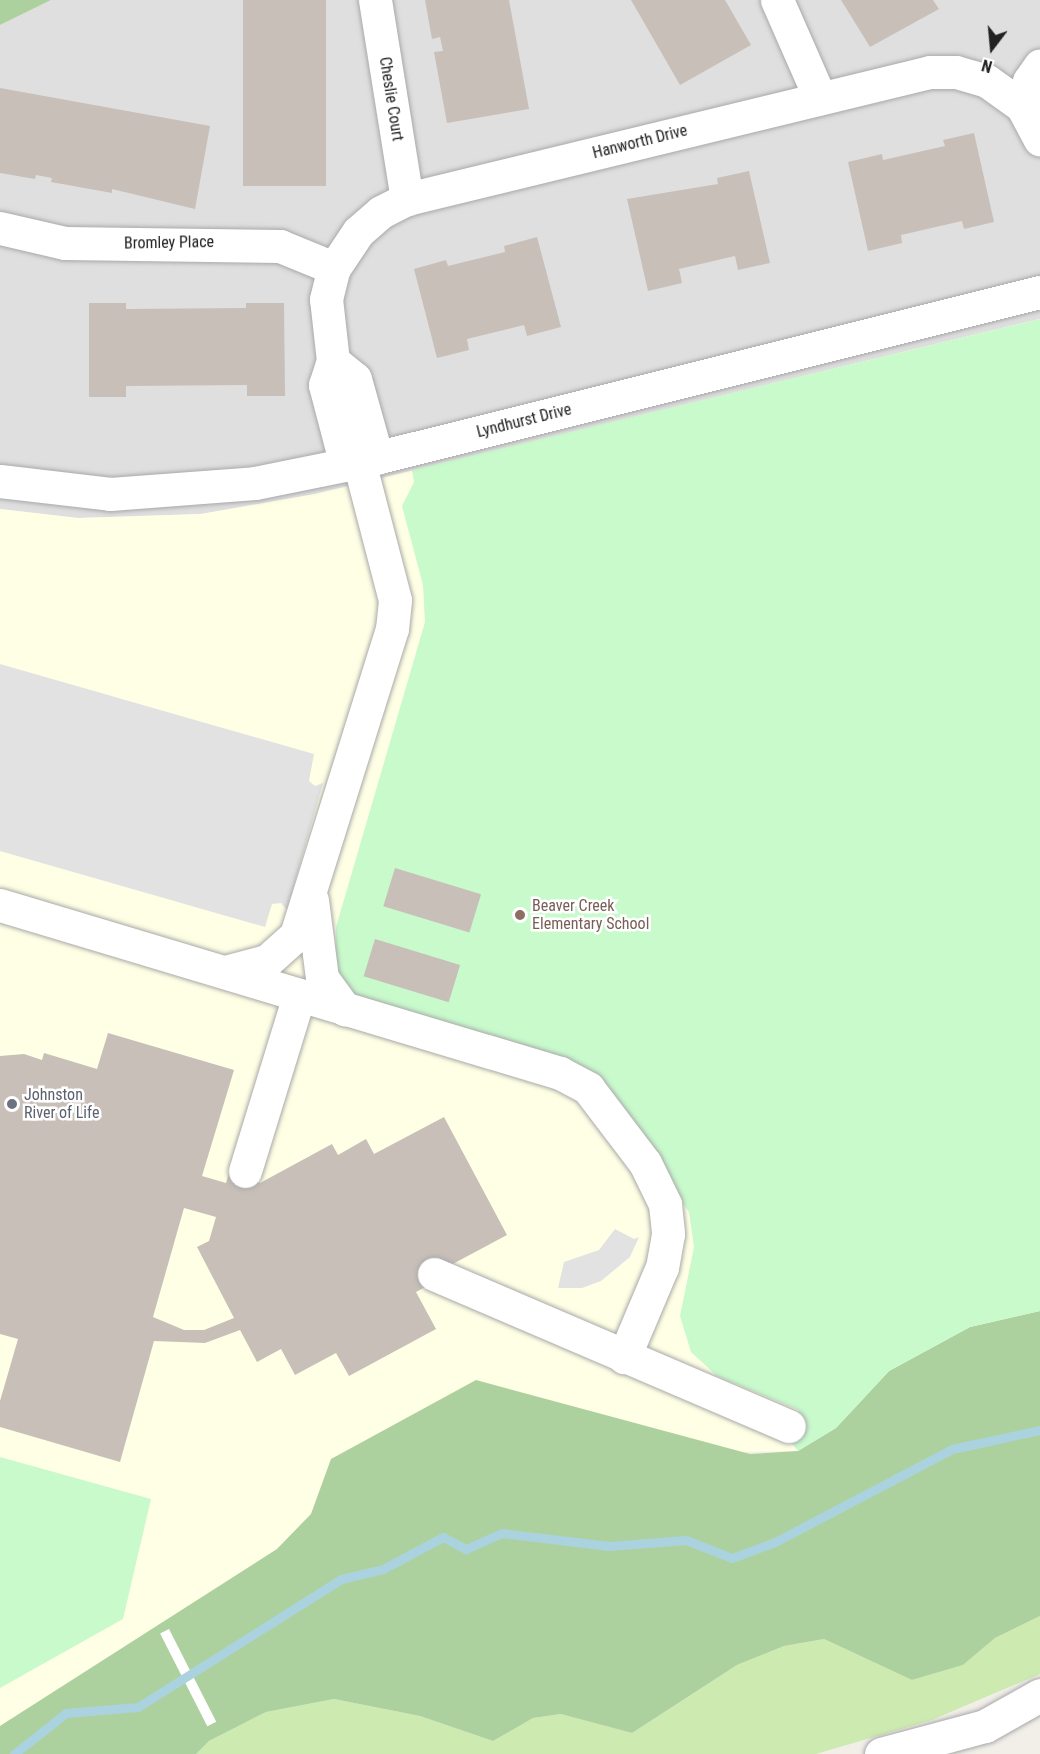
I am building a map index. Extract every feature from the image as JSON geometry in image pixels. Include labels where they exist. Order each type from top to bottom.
[{"type":"street","name":"Cheslie Court","points":[[375,0],[408,199]]},
{"type":"street","points":[[777,0],[820,98]]},
{"type":"street","points":[[1022,106],[1029,81],[1040,65]]},
{"type":"street","name":"Hanworth Drive","points":[[229,971],[248,968],[282,950],[296,935],[311,898],[392,629],[395,600],[361,462],[355,379],[333,362],[326,299],[334,268],[358,232],[381,212],[408,199],[917,74],[956,72],[987,81],[1022,106],[1040,140]]},
{"type":"street","name":"Bromley Place","points":[[0,228],[65,243],[280,246],[334,268]]},
{"type":"street","name":"Lyndhurst Drive","points":[[0,481],[110,494],[188,491],[361,462],[1040,292]]},
{"type":"street","points":[[311,898],[322,978],[345,1010]]},
{"type":"street","points":[[0,905],[229,971],[345,1010],[560,1073],[588,1089],[645,1162],[665,1204],[668,1234],[662,1267],[624,1357]]},
{"type":"street","points":[[245,1171],[299,995]]},
{"type":"street","points":[[434,1274],[789,1426]]},
{"type":"street","points":[[881,1754],[956,1745],[1040,1695]]},
{"type":"shaded area","points":[[51,0],[1040,0],[1040,319],[315,494],[201,514],[78,518],[0,509],[0,25]]},
{"type":"shaded area","name":"Beaver Creek Elementary School","points":[[1040,319],[1040,1311],[970,1327],[798,1451],[331,1459],[311,1514],[277,1549],[0,1726],[0,509],[78,518],[201,514],[315,494]]},
{"type":"shaded area","points":[[0,664],[314,754],[309,781],[315,786],[323,783],[287,910],[281,903],[272,904],[265,927],[0,851]]},
{"type":"shaded area","points":[[615,1229],[634,1239],[639,1237],[630,1257],[601,1281],[582,1288],[558,1288],[564,1262],[599,1250]]},
{"type":"green space","points":[[0,0],[51,0],[0,25]]},
{"type":"green space","points":[[1040,319],[1040,1311],[970,1327],[889,1371],[836,1428],[798,1451],[787,1437],[799,1410],[717,1376],[691,1352],[680,1316],[694,1247],[689,1212],[621,1115],[356,1002],[335,972],[336,927],[425,622],[423,585],[402,506],[414,482],[412,470]]},
{"type":"green space","points":[[1040,1311],[1040,1616],[995,1638],[963,1665],[912,1680],[824,1639],[784,1646],[737,1665],[632,1733],[561,1714],[533,1718],[493,1741],[420,1716],[334,1699],[266,1712],[209,1741],[196,1754],[0,1754],[0,1726],[277,1549],[311,1514],[331,1459],[476,1380],[750,1454],[798,1451],[836,1428],[889,1371],[970,1327]]},
{"type":"green space","points":[[0,1457],[151,1499],[123,1619],[0,1688]]},
{"type":"green space","points":[[1040,1616],[1040,1674],[932,1720],[816,1754],[196,1754],[209,1741],[266,1712],[334,1699],[420,1716],[493,1741],[533,1718],[562,1714],[632,1733],[737,1665],[784,1646],[824,1639],[912,1680],[963,1665],[995,1638]]},
{"type":"pier","points":[[169,1629],[216,1722],[207,1726],[160,1634]]},
{"type":"building","points":[[243,0],[326,0],[326,186],[243,186]]},
{"type":"building","points":[[425,0],[509,0],[529,109],[447,123],[434,52],[443,51],[440,37],[432,39]]},
{"type":"building","points":[[631,0],[725,0],[751,45],[680,85]]},
{"type":"building","points":[[841,0],[933,0],[939,9],[870,47]]},
{"type":"building","points":[[0,88],[210,126],[195,209],[112,189],[112,193],[51,182],[52,178],[36,175],[35,179],[0,173]]},
{"type":"building","points":[[974,133],[994,222],[964,229],[962,221],[901,235],[902,243],[868,251],[848,162],[882,154],[883,160],[945,146],[943,140]]},
{"type":"building","points":[[749,171],[770,263],[738,270],[735,256],[679,269],[682,283],[648,291],[627,199],[718,184],[717,178]]},
{"type":"building","points":[[537,237],[561,327],[527,336],[524,325],[467,339],[469,350],[437,358],[414,269],[446,260],[448,266],[505,252],[504,246]]},
{"type":"building","points":[[89,303],[126,303],[126,309],[246,308],[246,303],[284,303],[285,396],[247,396],[247,385],[126,386],[126,397],[89,397]]},
{"type":"building","points":[[395,868],[481,894],[469,933],[383,906]]},
{"type":"building","points":[[375,939],[460,965],[449,1002],[364,976]]},
{"type":"building","points":[[108,1033],[234,1070],[202,1176],[226,1183],[230,1170],[260,1183],[332,1144],[338,1155],[366,1139],[374,1154],[444,1117],[507,1235],[434,1274],[429,1285],[416,1292],[436,1329],[349,1376],[336,1353],[295,1375],[281,1349],[257,1362],[240,1330],[205,1343],[154,1341],[120,1462],[0,1427],[0,1401],[18,1339],[0,1334],[0,1056],[24,1054],[42,1060],[44,1053],[97,1069]],"holes":[[[184,1208],[216,1217],[209,1241],[197,1247],[234,1318],[204,1330],[184,1330],[153,1317]]]},
{"type":"waterway","points":[[14,1754],[66,1713],[138,1707],[341,1579],[383,1569],[443,1537],[466,1549],[502,1533],[609,1546],[686,1540],[732,1558],[775,1542],[952,1449],[1040,1430]]},
{"type":"place","name":"Beaver Creek Elementary School","points":[[520,915]]},
{"type":"place","name":"Johnston River of Life","points":[[12,1104]]}]
